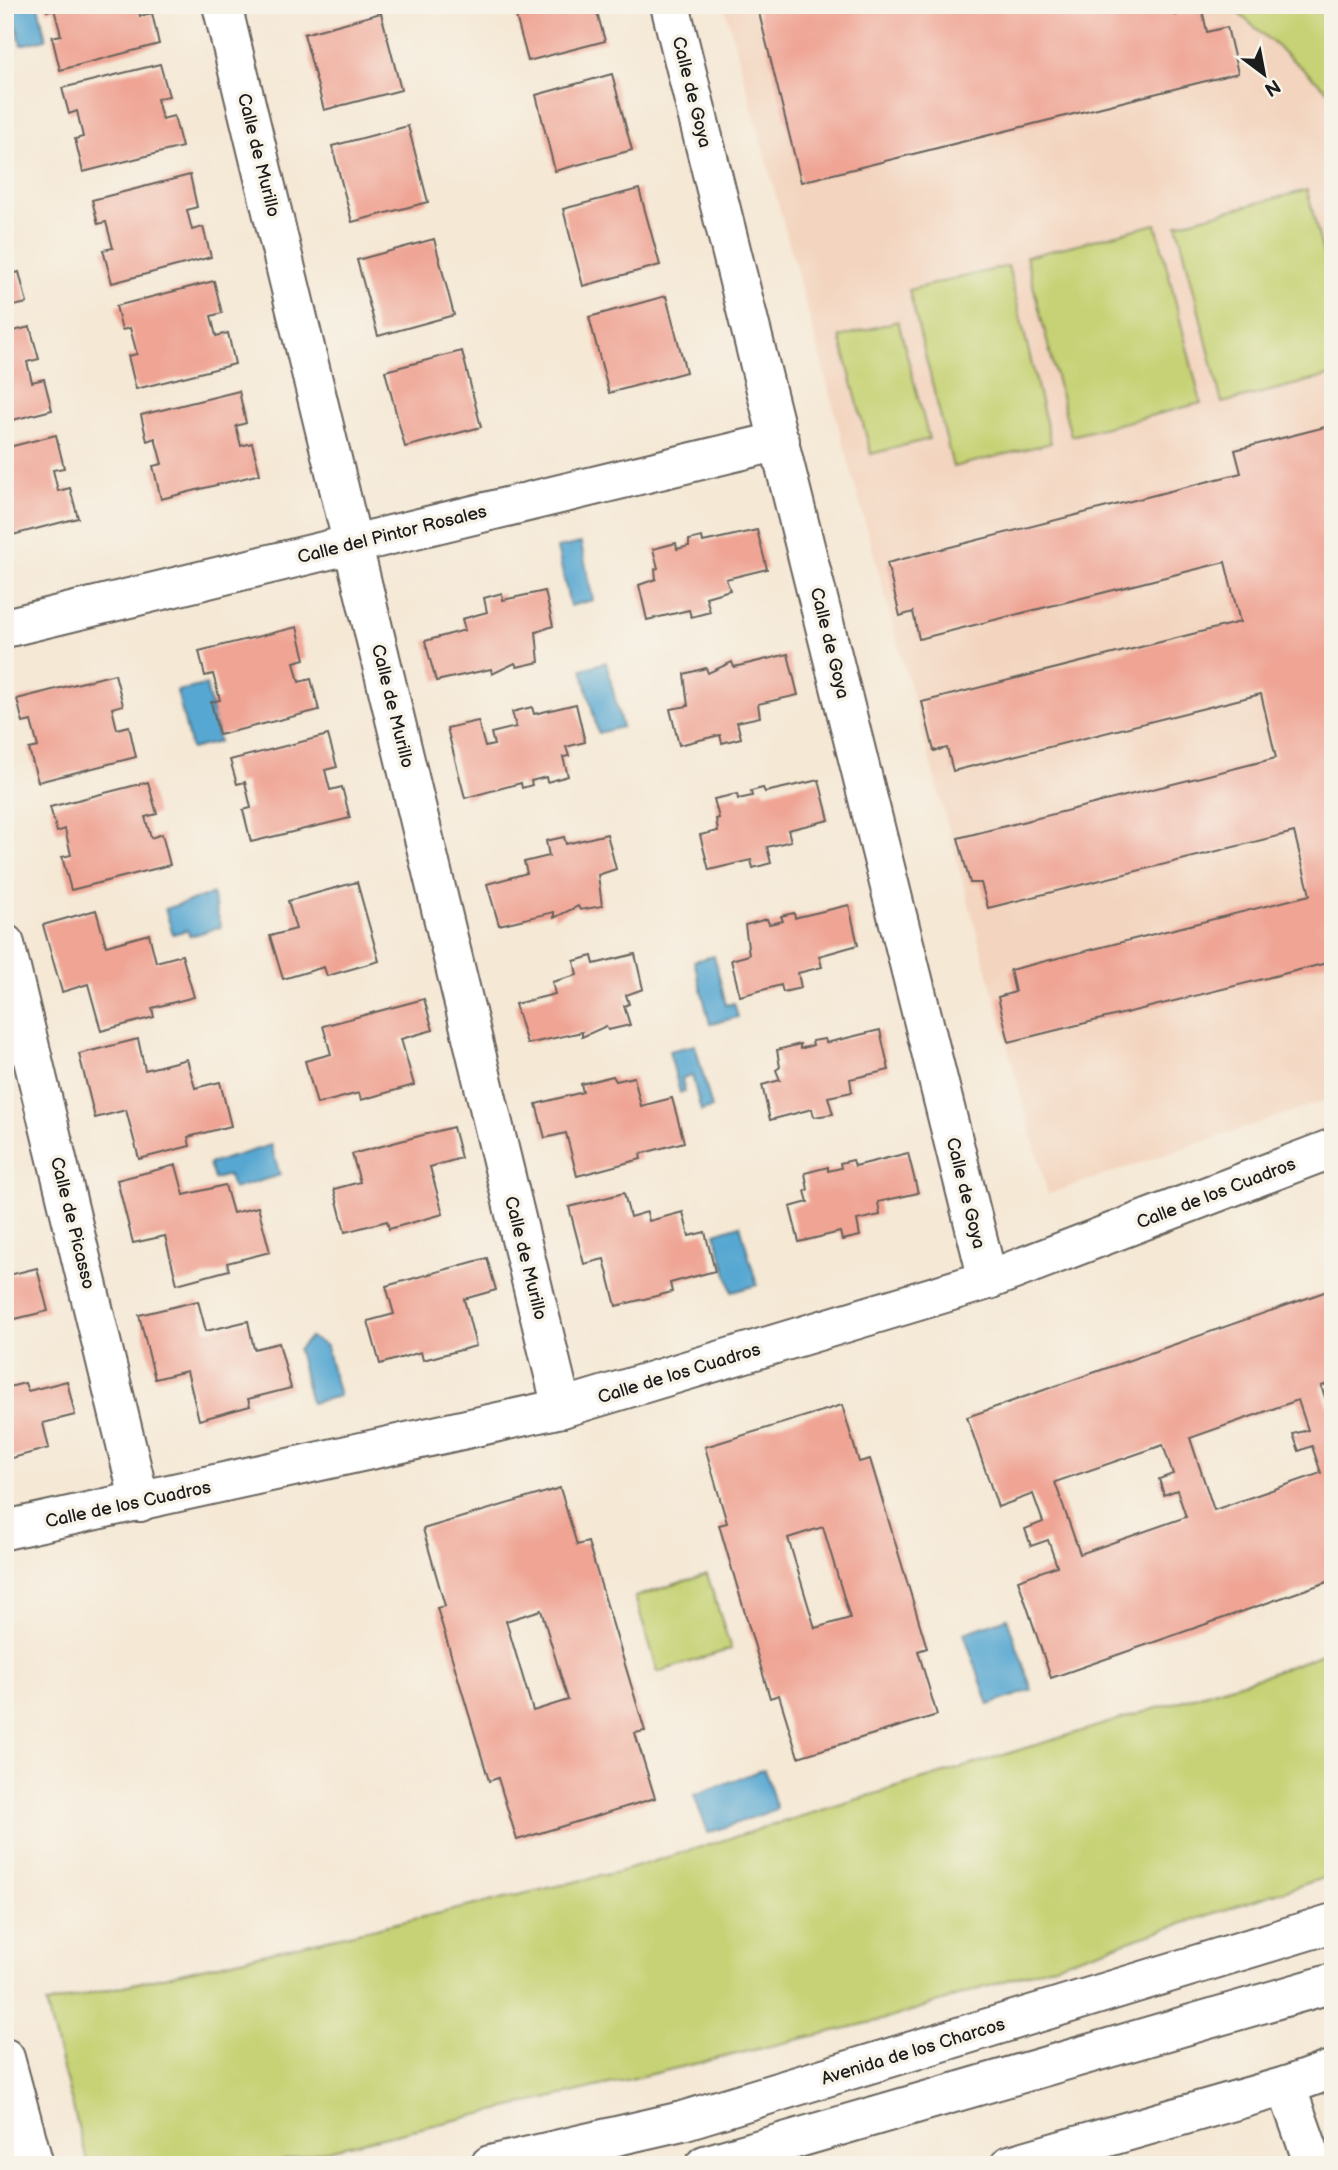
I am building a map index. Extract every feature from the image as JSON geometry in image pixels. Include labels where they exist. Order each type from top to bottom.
[{"type":"street","name":"Calle de Murillo","points":[[222,5],[562,1408]]},
{"type":"street","name":"Calle de Goya","points":[[670,5],[988,1280]]},
{"type":"street","name":"Calle del Pintor Rosales","points":[[5,628],[780,441]]},
{"type":"street","name":"Calle de Picasso","points":[[5,944],[140,1502]]},
{"type":"street","name":"Calle de los Cuadros","points":[[5,1530],[562,1408],[988,1280],[1333,1148]]},
{"type":"street","name":"Avenida de los Charcos","points":[[491,2165],[682,2121],[1333,1923]]},
{"type":"street","points":[[705,2165],[1333,1983]]},
{"type":"street","points":[[5,2058],[34,2165]]},
{"type":"street","points":[[1010,2165],[1333,2070]]},
{"type":"street","points":[[1286,2086],[1314,2165]]},
{"type":"shaded area","points":[[724,5],[1229,5],[1333,95],[1333,1098],[1048,1194]]},
{"type":"green space","points":[[1229,5],[1333,5],[1333,95]]},
{"type":"green space","points":[[1307,190],[1333,293],[1333,375],[1222,403],[1177,224]]},
{"type":"green space","points":[[1156,224],[1201,403],[1071,436],[1026,257]]},
{"type":"green space","points":[[1008,266],[1051,443],[953,467],[909,290]]},
{"type":"green space","points":[[898,321],[929,439],[871,454],[840,337]]},
{"type":"green space","points":[[707,1574],[731,1649],[658,1672],[635,1597]]},
{"type":"green space","points":[[1333,1650],[1333,1875],[890,2018],[264,2165],[88,2165],[46,2004],[622,1871],[1269,1674]]},
{"type":"water","points":[[12,5],[38,5],[46,39],[21,45]]},
{"type":"water","points":[[581,543],[593,600],[570,606],[557,548]]},
{"type":"water","points":[[606,662],[622,727],[598,733],[582,669]]},
{"type":"water","points":[[206,685],[219,742],[191,749],[177,691]]},
{"type":"water","points":[[212,894],[221,927],[190,936],[187,930],[173,934],[165,909]]},
{"type":"water","points":[[714,956],[726,1005],[734,1003],[738,1017],[710,1024],[694,961]]},
{"type":"water","points":[[695,1045],[712,1108],[701,1111],[692,1075],[682,1078],[685,1092],[680,1093],[669,1051]]},
{"type":"water","points":[[271,1145],[280,1175],[233,1189],[229,1175],[214,1179],[209,1164]]},
{"type":"water","points":[[740,1225],[757,1285],[732,1292],[715,1233]]},
{"type":"water","points":[[310,1337],[326,1346],[339,1396],[311,1403],[298,1350]]},
{"type":"water","points":[[1007,1618],[1032,1690],[989,1705],[964,1633]]},
{"type":"water","points":[[764,1769],[777,1809],[708,1833],[694,1795]]},
{"type":"building","points":[[45,5],[137,5],[140,16],[152,13],[159,44],[60,70],[52,37],[61,35],[54,9],[47,11]]},
{"type":"building","points":[[513,5],[595,5],[605,41],[528,61]]},
{"type":"building","points":[[757,5],[1174,5],[1176,15],[1202,9],[1207,32],[1227,27],[1238,73],[801,182]]},
{"type":"building","points":[[381,13],[401,90],[324,110],[304,34]]},
{"type":"building","points":[[160,64],[169,96],[157,99],[162,119],[174,116],[182,147],[83,172],[75,139],[83,137],[77,111],[69,114],[62,88]]},
{"type":"building","points":[[612,74],[632,150],[555,171],[536,95]]},
{"type":"building","points":[[408,126],[428,202],[352,222],[332,146]]},
{"type":"building","points":[[190,175],[197,207],[187,210],[192,230],[203,227],[211,257],[112,283],[103,250],[113,248],[106,222],[98,224],[92,200]]},
{"type":"building","points":[[639,189],[660,265],[583,286],[563,209]]},
{"type":"building","points":[[5,223],[14,252],[5,254]]},
{"type":"building","points":[[434,239],[454,315],[378,336],[357,260]]},
{"type":"building","points":[[5,269],[8,275],[19,272],[27,303],[5,308]]},
{"type":"building","points":[[214,281],[222,313],[211,316],[216,336],[228,333],[235,364],[136,389],[128,356],[137,354],[130,328],[122,330],[116,306]]},
{"type":"building","points":[[666,296],[686,372],[609,393],[589,317]]},
{"type":"building","points":[[30,327],[39,359],[27,362],[32,382],[44,379],[52,410],[5,422],[5,333]]},
{"type":"building","points":[[462,351],[481,427],[405,447],[385,371]]},
{"type":"building","points":[[239,391],[246,423],[236,426],[241,446],[252,443],[260,474],[161,499],[153,466],[162,464],[155,438],[147,441],[141,415]]},
{"type":"building","points":[[1333,425],[1333,973],[1330,974],[1327,963],[1009,1042],[998,997],[1015,992],[1010,970],[1310,895],[1294,832],[988,908],[981,883],[970,883],[958,838],[1276,758],[1261,694],[953,771],[947,748],[934,751],[922,702],[1240,622],[1225,562],[919,639],[913,612],[900,616],[887,563],[1241,473],[1235,450]]},
{"type":"building","points":[[56,435],[64,468],[53,470],[58,491],[70,488],[78,518],[5,537],[5,448]]},
{"type":"building","points":[[757,530],[767,569],[726,579],[730,590],[706,597],[710,612],[691,617],[689,610],[647,620],[639,585],[656,579],[655,569],[658,568],[653,549],[676,543],[677,549],[689,546],[689,540],[702,537],[703,542]]},
{"type":"building","points":[[545,591],[553,626],[536,632],[539,662],[517,667],[515,663],[492,674],[491,669],[436,681],[425,641],[465,630],[462,619],[487,612],[484,598],[502,593],[503,600]]},
{"type":"building","points":[[297,627],[305,659],[294,662],[299,682],[311,679],[319,710],[219,735],[211,702],[220,700],[213,674],[205,676],[199,651]]},
{"type":"building","points":[[788,654],[798,695],[758,704],[760,717],[737,722],[741,738],[722,743],[720,735],[679,745],[670,709],[688,706],[684,674],[706,668],[708,673],[732,662],[734,667]]},
{"type":"building","points":[[115,674],[123,705],[112,708],[117,729],[129,726],[136,757],[38,782],[29,749],[38,747],[31,721],[23,723],[17,699]]},
{"type":"building","points":[[576,704],[585,742],[566,747],[569,756],[563,757],[568,776],[547,782],[546,777],[531,781],[532,785],[522,788],[521,783],[465,798],[447,728],[478,721],[485,747],[494,745],[491,733],[516,727],[512,712],[532,707],[534,714]]},
{"type":"building","points":[[328,735],[337,767],[325,770],[330,790],[342,787],[350,818],[251,842],[243,810],[251,808],[245,782],[237,784],[230,760]]},
{"type":"building","points":[[819,780],[829,820],[788,830],[791,841],[767,847],[771,863],[753,868],[751,860],[709,870],[700,835],[718,831],[716,819],[719,818],[714,799],[737,794],[738,799],[752,796],[751,791],[763,788],[765,792]]},
{"type":"building","points":[[148,782],[157,814],[145,817],[151,838],[162,834],[170,865],[71,890],[62,857],[71,855],[65,829],[57,832],[50,807]]},
{"type":"building","points":[[607,834],[616,869],[598,875],[602,906],[580,910],[578,906],[554,918],[554,912],[499,925],[487,884],[527,873],[524,862],[549,856],[546,841],[564,837],[566,844]]},
{"type":"building","points":[[357,882],[379,961],[327,976],[324,967],[283,979],[270,936],[296,929],[288,901]]},
{"type":"building","points":[[849,905],[858,945],[819,956],[822,967],[798,973],[801,988],[783,992],[781,985],[740,996],[731,960],[749,955],[745,925],[767,919],[769,924],[783,921],[781,916],[794,913],[795,918]]},
{"type":"building","points":[[96,910],[106,946],[149,934],[156,962],[182,955],[194,997],[152,1008],[154,1017],[101,1031],[88,984],[62,992],[43,925]]},
{"type":"building","points":[[635,954],[643,989],[626,995],[629,1004],[624,1006],[630,1025],[608,1030],[606,1026],[582,1037],[582,1032],[527,1044],[515,1004],[555,994],[552,982],[577,975],[574,961],[592,956],[594,964]]},
{"type":"building","points":[[424,999],[433,1030],[401,1039],[414,1085],[361,1100],[359,1093],[317,1104],[305,1061],[331,1054],[323,1026]]},
{"type":"building","points":[[880,1030],[889,1070],[850,1079],[852,1092],[828,1097],[833,1114],[814,1117],[812,1109],[770,1120],[762,1085],[780,1080],[776,1070],[780,1067],[777,1050],[800,1044],[800,1049],[813,1045],[812,1041],[825,1039],[826,1043]]},
{"type":"building","points":[[138,1039],[145,1070],[187,1059],[195,1088],[220,1082],[231,1126],[188,1137],[190,1146],[139,1159],[126,1110],[95,1118],[79,1054]]},
{"type":"building","points":[[613,1076],[616,1081],[634,1077],[641,1106],[672,1098],[684,1142],[640,1154],[641,1159],[577,1176],[566,1133],[545,1138],[536,1104],[583,1092],[581,1084]]},
{"type":"building","points":[[453,1127],[461,1158],[430,1167],[443,1214],[389,1229],[387,1221],[345,1232],[334,1189],[360,1182],[352,1154]]},
{"type":"building","points":[[908,1153],[918,1193],[878,1202],[880,1215],[857,1220],[860,1236],[842,1240],[840,1232],[799,1242],[790,1207],[808,1202],[805,1173],[828,1167],[828,1171],[841,1168],[840,1163],[853,1160],[855,1166]]},
{"type":"building","points":[[176,1165],[184,1195],[225,1185],[233,1213],[258,1207],[270,1252],[227,1263],[229,1270],[177,1284],[165,1236],[133,1243],[117,1180]]},
{"type":"building","points":[[624,1193],[630,1217],[647,1212],[649,1221],[683,1212],[689,1236],[705,1232],[715,1271],[670,1283],[672,1292],[616,1306],[604,1259],[584,1264],[569,1207]]},
{"type":"building","points":[[487,1258],[496,1290],[464,1299],[476,1346],[423,1360],[421,1352],[380,1364],[368,1321],[394,1314],[386,1286]]},
{"type":"building","points":[[37,1268],[48,1311],[11,1320],[5,1299],[5,1276]]},
{"type":"building","points":[[1333,1289],[1333,1382],[1321,1386],[1333,1419],[1333,1580],[1051,1678],[1018,1580],[1057,1566],[1048,1540],[1031,1546],[1025,1529],[1043,1522],[1033,1494],[998,1507],[967,1417]],"holes":[[[1298,1400],[1308,1430],[1293,1434],[1299,1451],[1312,1446],[1321,1473],[1214,1510],[1190,1438]],[[1163,1445],[1173,1474],[1159,1479],[1164,1495],[1177,1490],[1186,1517],[1080,1554],[1055,1482]]]},
{"type":"building","points":[[198,1301],[206,1331],[248,1321],[254,1349],[279,1343],[291,1388],[248,1399],[250,1406],[199,1420],[187,1371],[155,1379],[139,1315]]},
{"type":"building","points":[[67,1381],[75,1415],[43,1423],[49,1448],[5,1460],[5,1388],[25,1383],[28,1391]]},
{"type":"building","points":[[842,1405],[859,1462],[870,1459],[927,1648],[918,1651],[937,1715],[798,1757],[779,1695],[770,1698],[719,1525],[727,1523],[705,1447]],"holes":[[[823,1527],[850,1618],[815,1628],[788,1538]]]},
{"type":"building","points":[[560,1488],[577,1545],[588,1542],[645,1731],[635,1733],[655,1798],[517,1840],[498,1778],[489,1781],[437,1608],[445,1606],[423,1529]],"holes":[[[541,1610],[568,1700],[533,1711],[506,1621]]]}]
